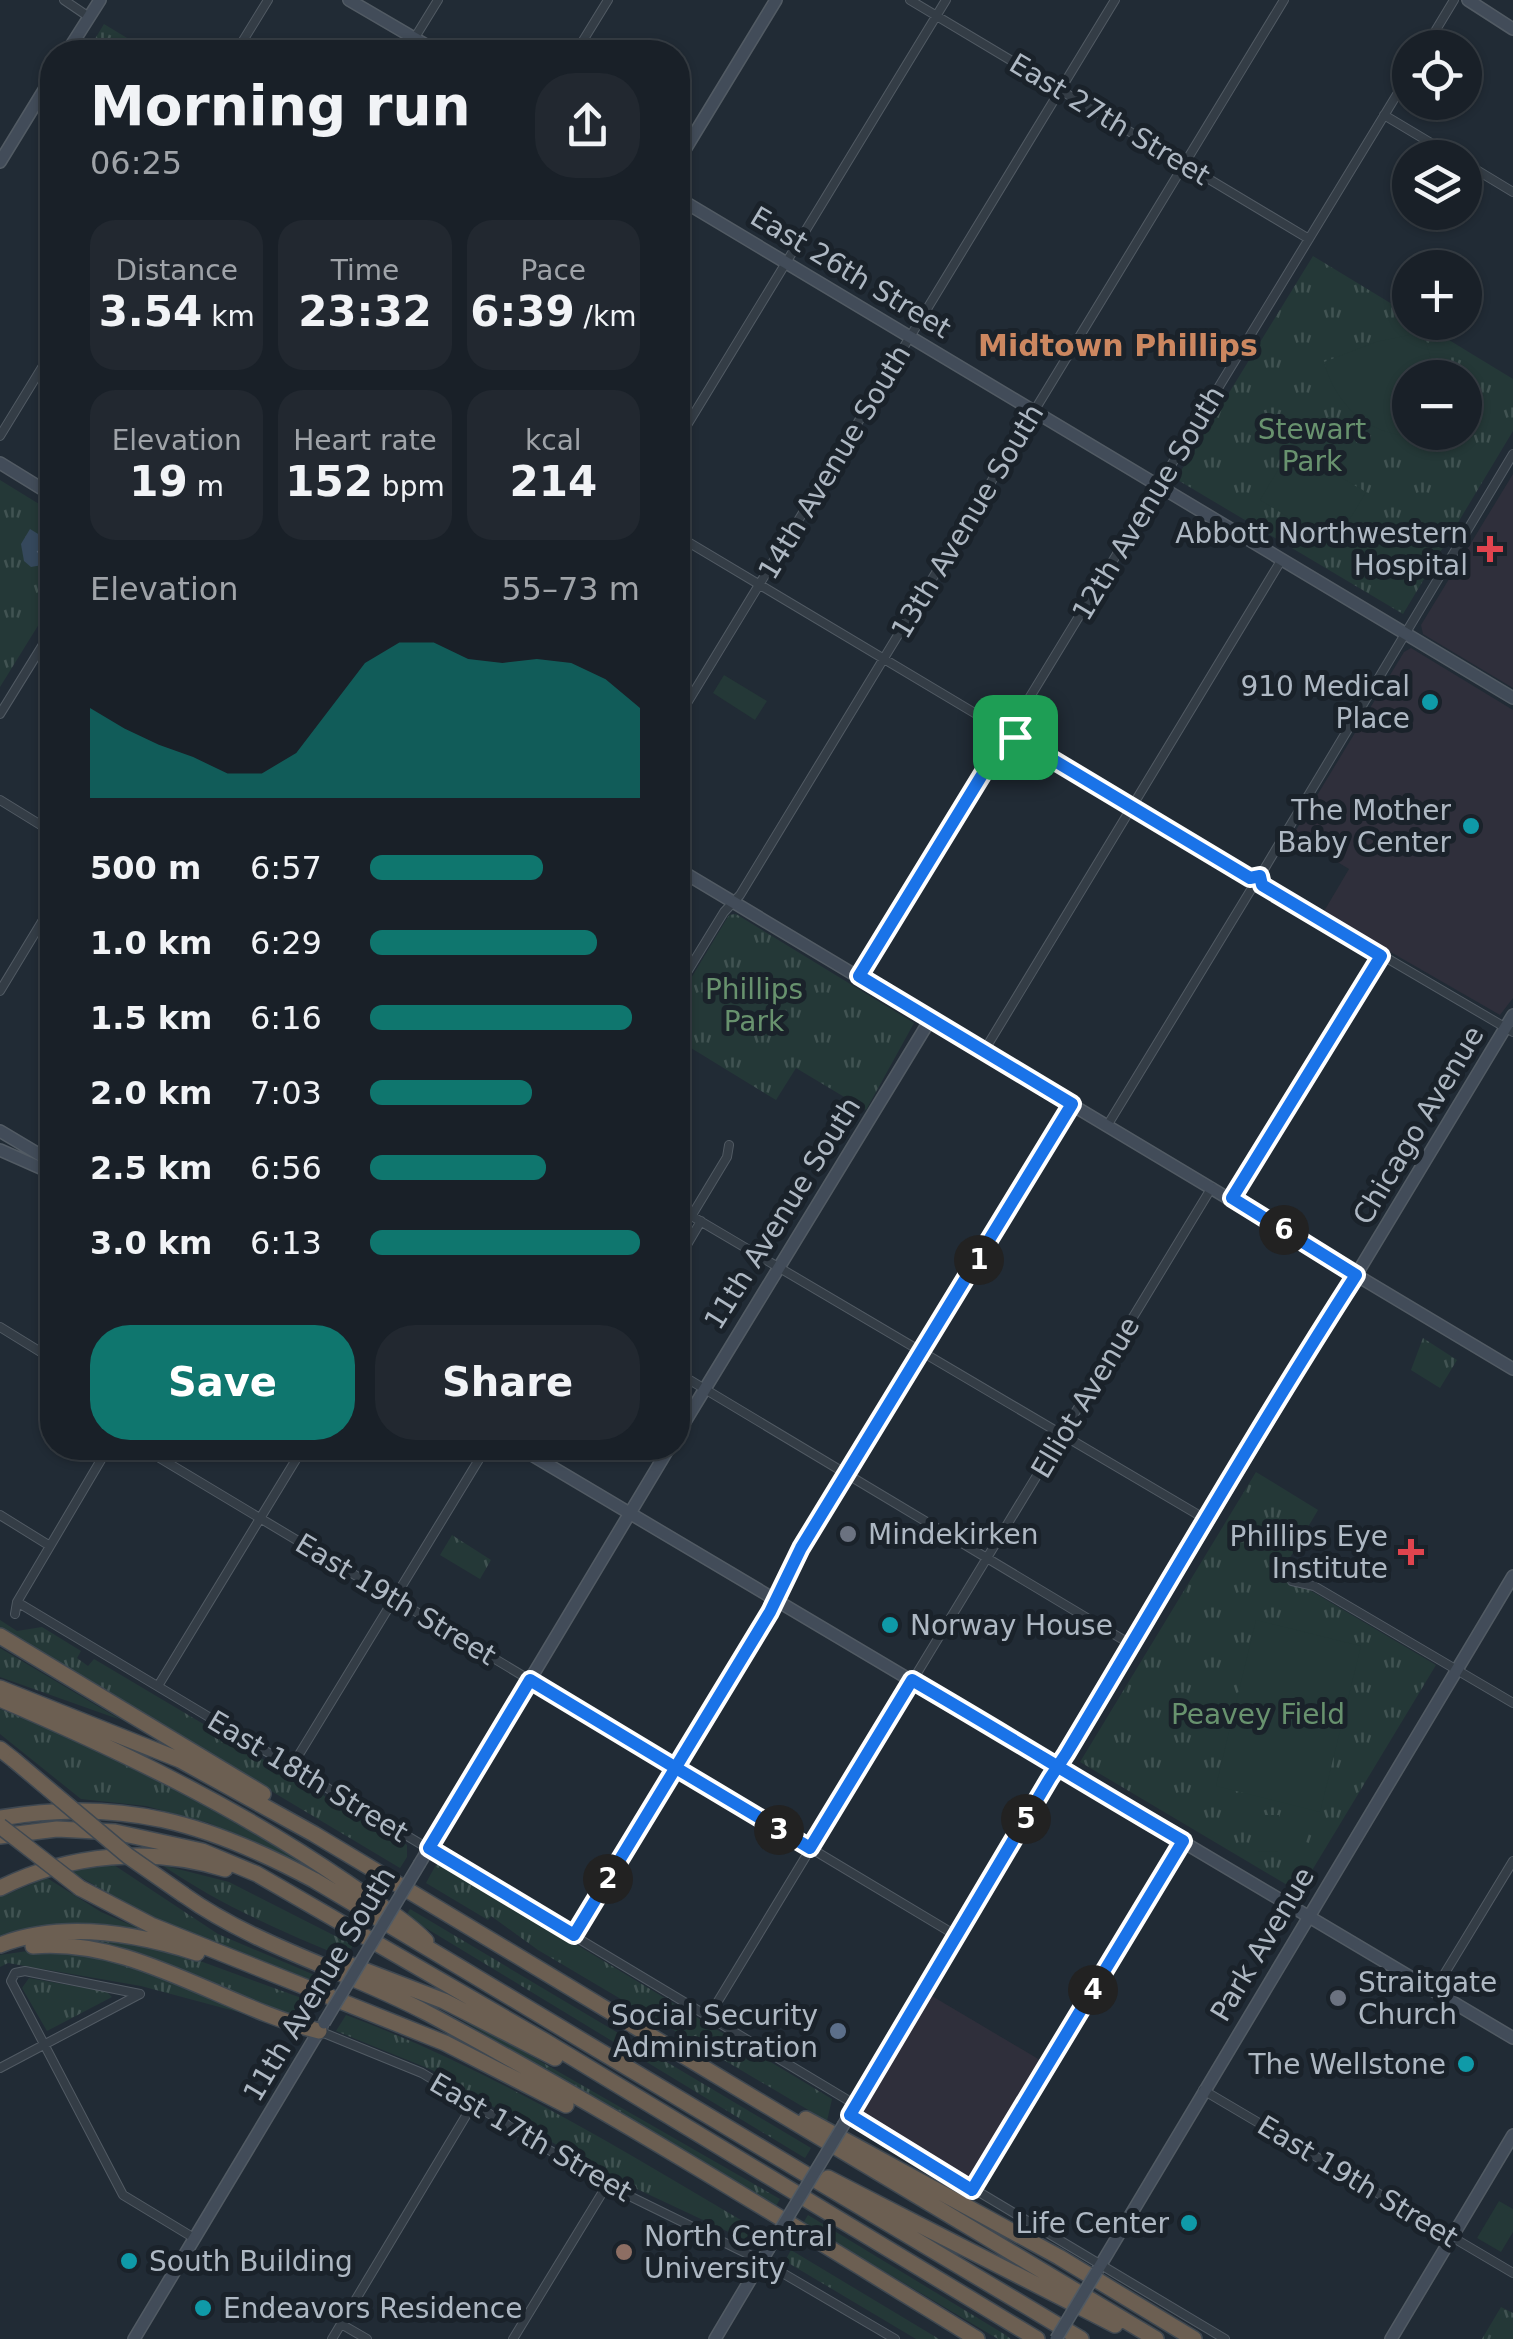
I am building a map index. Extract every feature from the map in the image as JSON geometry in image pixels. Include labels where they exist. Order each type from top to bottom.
[{"type":"highway","points":[[0,1636],[269,1798],[314,1834]]},
{"type":"highway","points":[[0,1688],[180,1760],[314,1834],[1156,2339]]},
{"type":"highway","points":[[0,1699],[130,1755],[219,1804],[414,1929],[447,1961]]},
{"type":"highway","points":[[0,1749],[111,1842],[223,1920],[362,1980],[442,2021],[973,2337]]},
{"type":"highway","points":[[0,1807],[85,1806],[181,1821],[246,1844],[314,1880],[1080,2338]]},
{"type":"highway","points":[[0,1818],[85,1810],[134,1814]]},
{"type":"highway","points":[[0,1826],[80,1888],[141,1920],[386,2017],[506,2072],[776,2219]]},
{"type":"highway","points":[[0,1836],[90,1828],[173,1843],[235,1864],[352,1928],[1037,2339]]},
{"type":"highway","points":[[0,1888],[86,1860],[192,1861],[260,1882],[352,1928]]},
{"type":"highway","points":[[184,1895],[255,1930],[460,2009],[707,2142]]},
{"type":"highway","points":[[0,1949],[57,1933],[150,1940],[386,2017]]},
{"type":"highway","points":[[0,1949],[51,1944],[89,1948],[322,2027]]},
{"type":"highway","points":[[623,2018],[1014,2232],[1194,2339]]},
{"type":"highway","points":[[697,2111],[1146,2339]]},
{"type":"street","points":[[64,0],[89,17]]},
{"type":"street","points":[[75,40],[100,0]]},
{"type":"street","points":[[243,40],[268,0]]},
{"type":"street","points":[[349,0],[414,39],[438,0]]},
{"type":"street","points":[[583,40],[608,0]]},
{"type":"street","points":[[690,141],[776,0]]},
{"type":"street","name":"East 27th Street","points":[[910,0],[1309,239]]},
{"type":"street","points":[[690,420],[946,0]]},
{"type":"street","name":"14th Avenue South","points":[[690,698],[1115,0]]},
{"type":"street","name":"13th Avenue South","points":[[690,968],[884,660],[1284,0]]},
{"type":"street","points":[[1436,30],[1454,0]]},
{"type":"street","points":[[1468,0],[1513,29]]},
{"type":"street","points":[[0,162],[40,97]]},
{"type":"street","name":"12th Avenue South","points":[[859,976],[1392,102]]},
{"type":"street","points":[[1384,115],[1426,140]]},
{"type":"street","points":[[1482,172],[1511,188]]},
{"type":"street","name":"East 26th Street","points":[[690,205],[1513,698]]},
{"type":"street","points":[[0,436],[40,371]]},
{"type":"street","points":[[1107,1126],[1513,454]]},
{"type":"street","points":[[0,463],[40,487]]},
{"type":"street","points":[[690,543],[1509,1030]]},
{"type":"street","points":[[984,1051],[1282,559]]},
{"type":"street","points":[[0,714],[40,649]]},
{"type":"street","points":[[0,800],[40,825]]},
{"type":"street","points":[[690,876],[1513,1369]]},
{"type":"street","points":[[0,991],[40,926]]},
{"type":"street","points":[[1232,1198],[1381,956]]},
{"type":"street","name":"Chicago Avenue","points":[[714,2339],[1206,1520],[1509,1030],[1513,1015]]},
{"type":"street","name":"11th Avenue South","points":[[690,1412],[930,1020]]},
{"type":"street","points":[[574,1935],[762,1625],[846,1474],[1072,1104]]},
{"type":"street","points":[[0,1131],[40,1155]]},
{"type":"street","points":[[690,1233],[727,1158],[729,1145]]},
{"type":"street","points":[[0,1150],[40,1167]]},
{"type":"street","name":"Elliot Avenue","points":[[709,2016],[1212,1187]]},
{"type":"street","points":[[690,1214],[1206,1520]]},
{"type":"street","points":[[0,1327],[40,1351]]},
{"type":"street","points":[[690,1380],[1132,1645]]},
{"type":"street","points":[[15,1614],[17,1602],[101,1460]]},
{"type":"street","name":"East 19th Street","points":[[164,1460],[957,1936]]},
{"type":"street","points":[[158,1686],[296,1460]]},
{"type":"street","points":[[292,1766],[479,1460]]},
{"type":"street","points":[[540,1460],[1513,2038]]},
{"type":"street","name":"11th Avenue South","points":[[134,2339],[662,1460]]},
{"type":"street","points":[[0,1516],[50,1546]]},
{"type":"street","name":"Park Avenue","points":[[1056,2339],[1513,1576]]},
{"type":"street","points":[[1292,1581],[1314,1586],[1513,1703]]},
{"type":"street","name":"East 18th Street","points":[[17,1602],[709,2016],[850,2115],[1226,2339]]},
{"type":"street","points":[[972,2190],[1183,1841]]},
{"type":"street","points":[[1434,1991],[1513,1861]]},
{"type":"street","points":[[0,2068],[43,2046],[140,1994],[15,1973],[12,1987],[43,2046],[123,2195],[194,2238]]},
{"type":"street","name":"East 17th Street","points":[[322,2027],[420,2072],[607,2185],[765,2256],[895,2339]]},
{"type":"street","name":"East 19th Street","points":[[1204,2090],[1513,2272]]},
{"type":"street","points":[[332,2339],[474,2104]]},
{"type":"street","points":[[1391,2339],[1513,2136]]},
{"type":"street","points":[[513,2339],[607,2185]]},
{"type":"street","points":[[341,2324],[366,2339]]},
{"type":"shaded area","name":"Abbott Northwestern Hospital","points":[[1513,474],[1513,688],[1423,634],[1421,625]]},
{"type":"shaded area","points":[[1411,648],[1513,710],[1513,998],[1500,1015],[1323,913],[1349,869],[1293,835],[1404,652]]},
{"type":"shaded area","points":[[932,1996],[1045,2063],[973,2181],[862,2114]]},
{"type":"green space","points":[[104,24],[130,40],[94,40]]},
{"type":"green space","name":"Stewart Park","points":[[1313,256],[1392,304],[1392,340],[1449,340],[1482,360],[1392,360],[1392,450],[1482,450],[1482,360],[1513,379],[1513,431],[1403,614],[1176,479]]},
{"type":"green space","points":[[1425,340],[1431,360],[1392,360],[1392,433],[1353,413],[1331,382],[1324,362],[1376,342]]},
{"type":"green space","points":[[1291,448],[1366,492],[1334,545],[1260,500]]},
{"type":"green space","points":[[0,480],[40,505],[40,622],[0,687]]},
{"type":"green space","points":[[724,675],[767,701],[755,720],[713,693]]},
{"type":"green space","name":"Phillips Park","points":[[736,914],[914,1023],[866,1110],[796,1068],[776,1100],[690,1047],[690,980],[729,915]]},
{"type":"green space","points":[[1423,1338],[1457,1360],[1440,1388],[1411,1370]]},
{"type":"green space","name":"Peavey Field","points":[[1256,1472],[1318,1510],[1281,1573],[1436,1665],[1299,1892],[1080,1762]]},
{"type":"green space","points":[[452,1535],[491,1560],[480,1579],[440,1555]]},
{"type":"green space","points":[[0,1620],[17,1631],[42,1627],[81,1651],[77,1658],[88,1666],[94,1659],[407,1845],[407,1857],[400,1868],[0,1629]]},
{"type":"green space","points":[[1256,1620],[1361,1646],[1320,1812],[1216,1786]]},
{"type":"green space","points":[[0,1648],[121,1720],[0,1677]]},
{"type":"green space","points":[[0,1709],[165,1782],[321,1874],[209,1823],[146,1806],[81,1799],[0,1734]]},
{"type":"green space","points":[[1257,1815],[1279,1815],[1279,1852],[1257,1851]]},
{"type":"green space","points":[[1284,1824],[1306,1824],[1306,1860],[1284,1860]]},
{"type":"green space","points":[[438,1861],[832,2099],[827,2121],[538,1950],[491,1916],[488,1920],[426,1883]]},
{"type":"green space","points":[[114,1865],[218,1934],[331,1982],[327,1990],[169,1928],[70,1871]]},
{"type":"green space","points":[[162,1865],[229,1882],[353,1945],[346,1958],[322,1948],[229,1905]]},
{"type":"green space","points":[[47,1878],[101,1912],[142,1930],[141,1935],[0,1939],[0,1897]]},
{"type":"green space","points":[[410,1909],[811,2148],[805,2158],[406,1916]]},
{"type":"green space","points":[[78,1936],[170,1950],[318,2004],[308,2021],[78,1942]]},
{"type":"green space","points":[[48,1948],[139,1967],[287,2025],[141,1986],[8,1963],[0,1967],[0,1955]]},
{"type":"green space","points":[[29,1978],[107,1992],[112,1997],[47,2031],[22,1988]]},
{"type":"green space","points":[[346,2015],[506,2087],[761,2232],[750,2242],[605,2174],[432,2070],[336,2031]]},
{"type":"green space","points":[[465,2018],[780,2199],[776,2206],[463,2021]]},
{"type":"green space","points":[[1499,2201],[1513,2209],[1513,2232],[1501,2252],[1477,2238]]},
{"type":"green space","points":[[808,2215],[1011,2339],[998,2339],[803,2223]]},
{"type":"green space","points":[[791,2250],[939,2339],[916,2339],[785,2261]]},
{"type":"green space","points":[[1501,2307],[1513,2313],[1513,2339],[1482,2339]]},
{"type":"water","points":[[30,529],[40,535],[40,565],[31,567],[24,561],[21,544]]},
{"type":"place","name":"Abbott Northwestern Hospital","points":[[1490,549]]},
{"type":"place","name":"910 Medical Place","points":[[1430,702]]},
{"type":"place","name":"The Mother Baby Center","points":[[1471,826]]},
{"type":"place","name":"Mindekirken","points":[[848,1534]]},
{"type":"place","name":"Phillips Eye Institute","points":[[1411,1552]]},
{"type":"place","name":"Norway House","points":[[890,1625]]},
{"type":"place","name":"Straitgate Church","points":[[1338,1998]]},
{"type":"place","name":"Social Security Administration","points":[[838,2031]]},
{"type":"place","name":"The Wellstone","points":[[1466,2064]]},
{"type":"place","name":"Life Center","points":[[1189,2223]]},
{"type":"place","name":"North Central University","points":[[624,2252]]},
{"type":"place","name":"South Building","points":[[129,2261]]},
{"type":"place","name":"Endeavors Residence","points":[[203,2308]]},
{"type":"district","name":"Midtown Phillips","points":[[1118,346]]},
{"type":"route","points":[[1015,737],[1004,739],[859,976],[1072,1104],[801,1548],[770,1612],[676,1768],[574,1935],[429,1848],[530,1680],[666,1762],[676,1768],[810,1848],[912,1680],[985,1724],[1058,1767],[1101,1792],[1183,1841],[972,2190],[850,2115],[1050,1778],[1058,1767],[1066,1754],[1356,1275],[1232,1198],[1381,956],[1262,885],[1260,876],[1250,878],[1015,737]]}]
